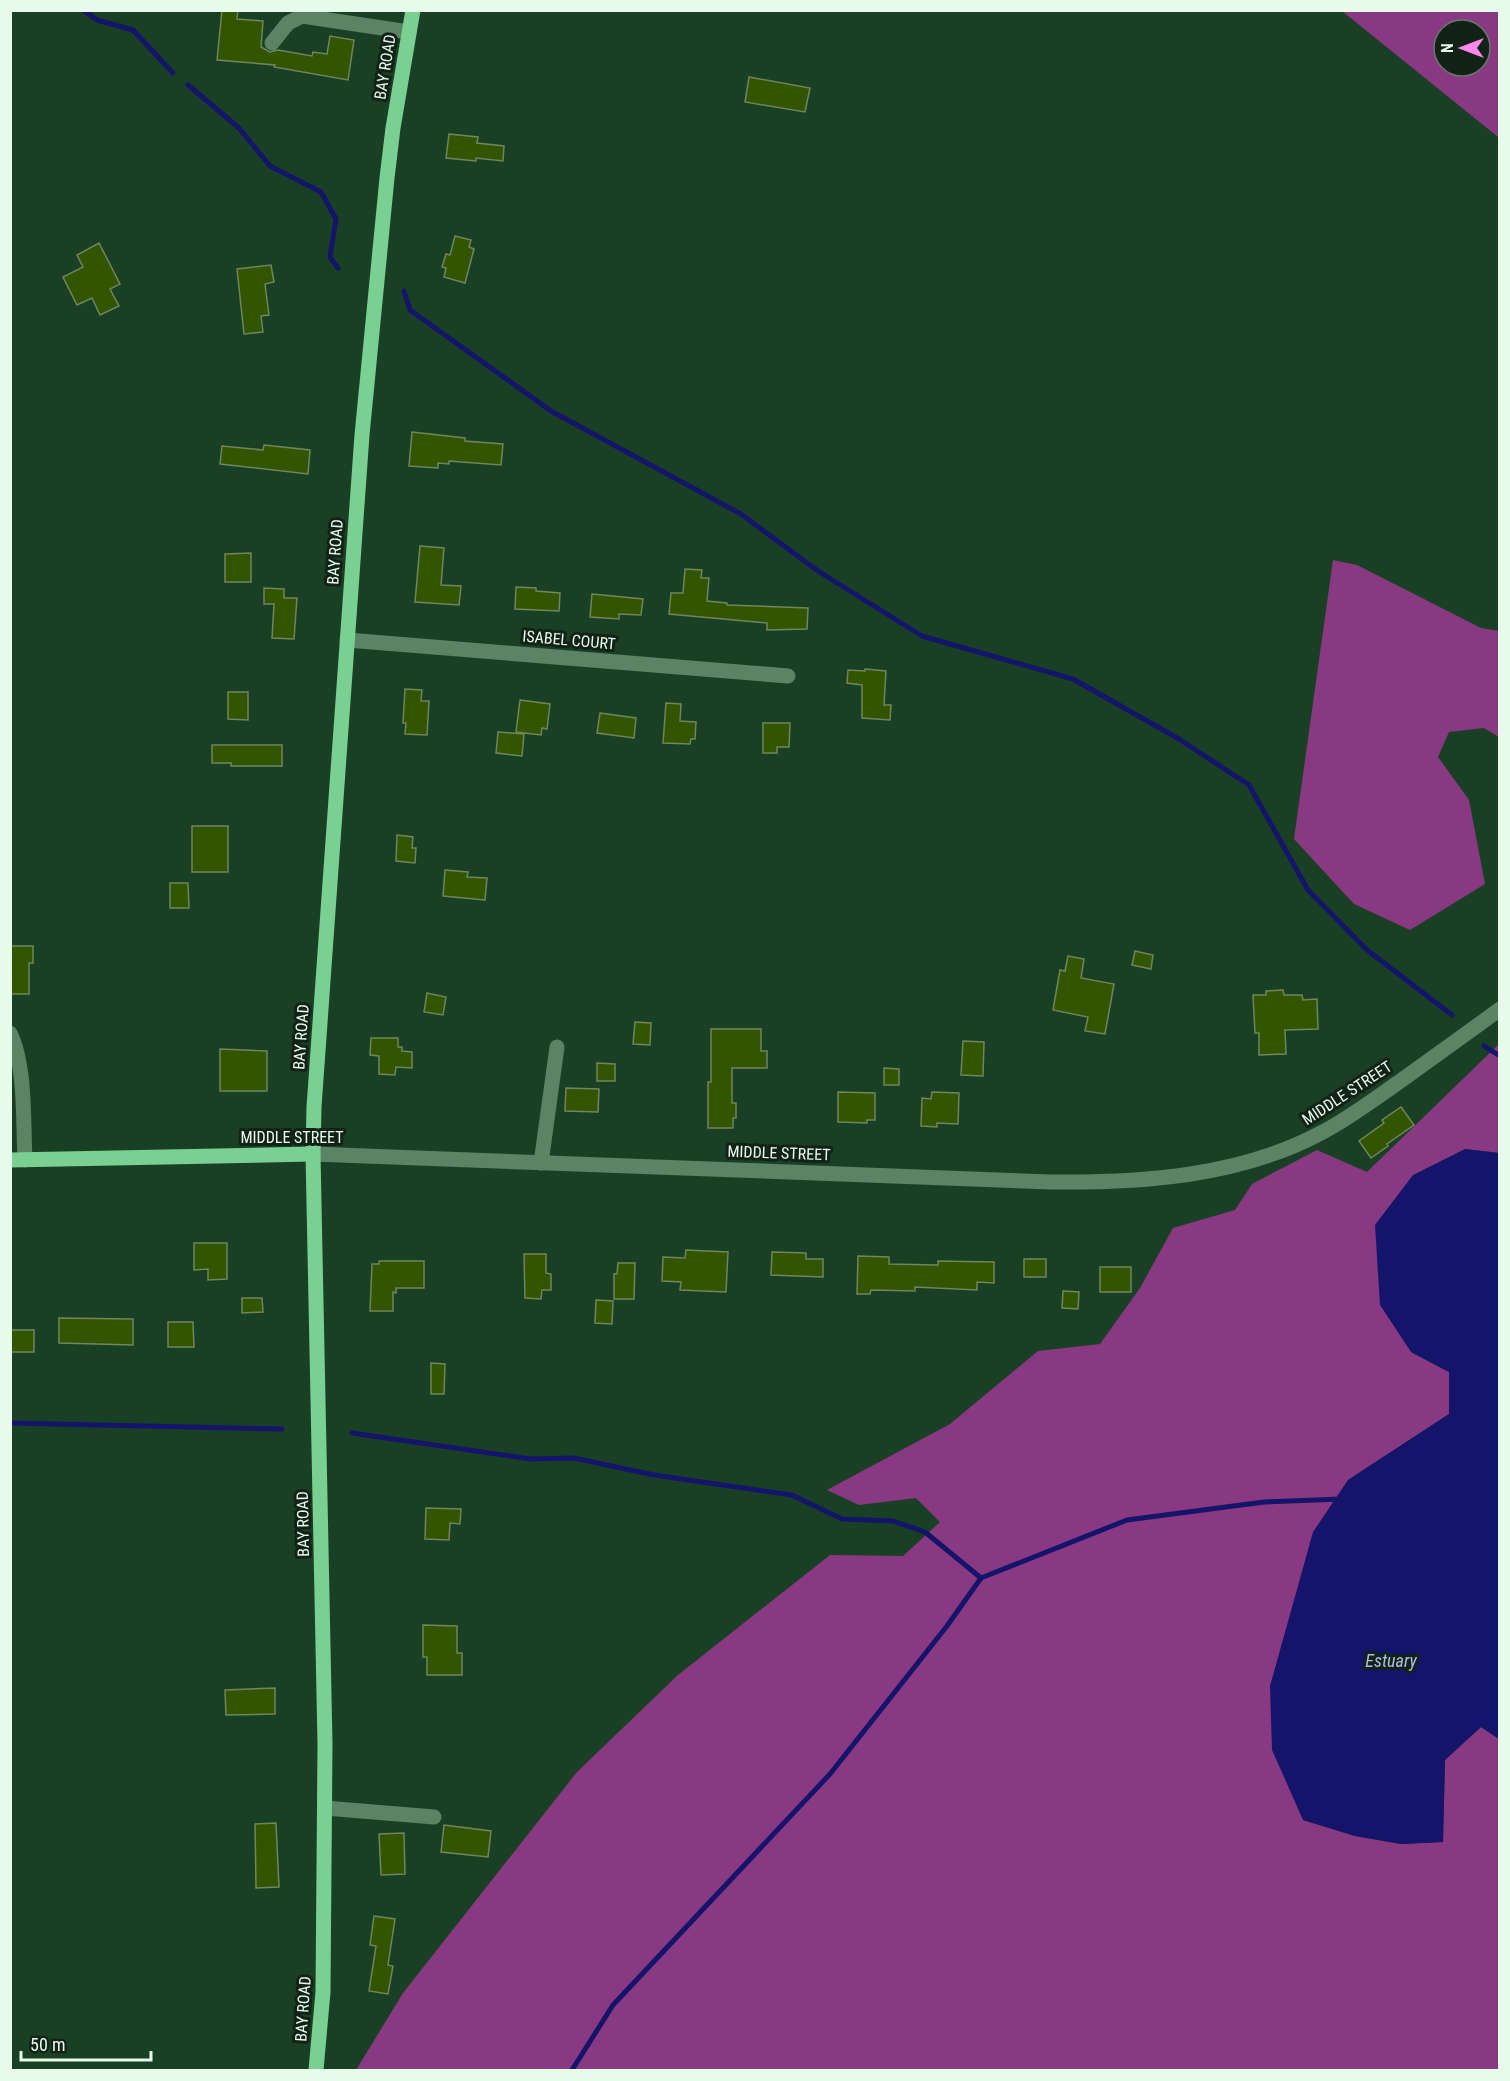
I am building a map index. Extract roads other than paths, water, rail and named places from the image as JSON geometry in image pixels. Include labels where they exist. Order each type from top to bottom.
[{"type":"main road","name":"BAY ROAD","points":[[316,2070],[323,1992],[325,1808],[314,1107],[362,435],[393,128],[413,10]]},
{"type":"main road","name":"MIDDLE STREET","points":[[18,1160],[313,1154]]},
{"type":"street","points":[[272,43],[288,23],[302,16],[409,32]]},
{"type":"street","name":"ISABEL COURT","points":[[347,640],[788,676]]},
{"type":"street","name":"MIDDLE STREET","points":[[313,1154],[1051,1182],[1106,1182],[1169,1177],[1263,1157],[1317,1136],[1357,1112],[1500,1010]]},
{"type":"street","points":[[10,1033],[15,1044],[19,1066],[18,1160]]},
{"type":"street","points":[[541,1163],[556,1047]]},
{"type":"street","points":[[325,1808],[434,1817]]},
{"type":"water","name":"Estuary","points":[[1465,1149],[1499,1153],[1499,1739],[1481,1727],[1445,1760],[1443,1842],[1401,1844],[1355,1836],[1303,1820],[1272,1750],[1270,1686],[1313,1532],[1348,1480],[1449,1414],[1449,1372],[1411,1352],[1380,1305],[1375,1225],[1413,1175]]},
{"type":"waterway","points":[[83,10],[97,20],[133,30],[173,73]]},
{"type":"waterway","points":[[188,85],[239,128],[270,166],[321,192],[336,219],[330,257],[338,268]]},
{"type":"waterway","points":[[404,291],[410,310],[551,411],[741,514],[818,571],[922,636],[1073,679],[1179,739],[1249,785],[1308,890],[1367,950],[1452,1015]]},
{"type":"waterway","points":[[1484,1046],[1500,1056]]},
{"type":"waterway","points":[[10,1423],[282,1429]]},
{"type":"waterway","points":[[352,1433],[531,1459],[574,1458],[654,1475],[792,1495],[842,1519],[893,1521],[925,1532],[981,1578]]},
{"type":"waterway","points":[[572,2070],[613,2005],[830,1774],[947,1626],[981,1578],[1127,1520],[1264,1502],[1342,1499]]}]
